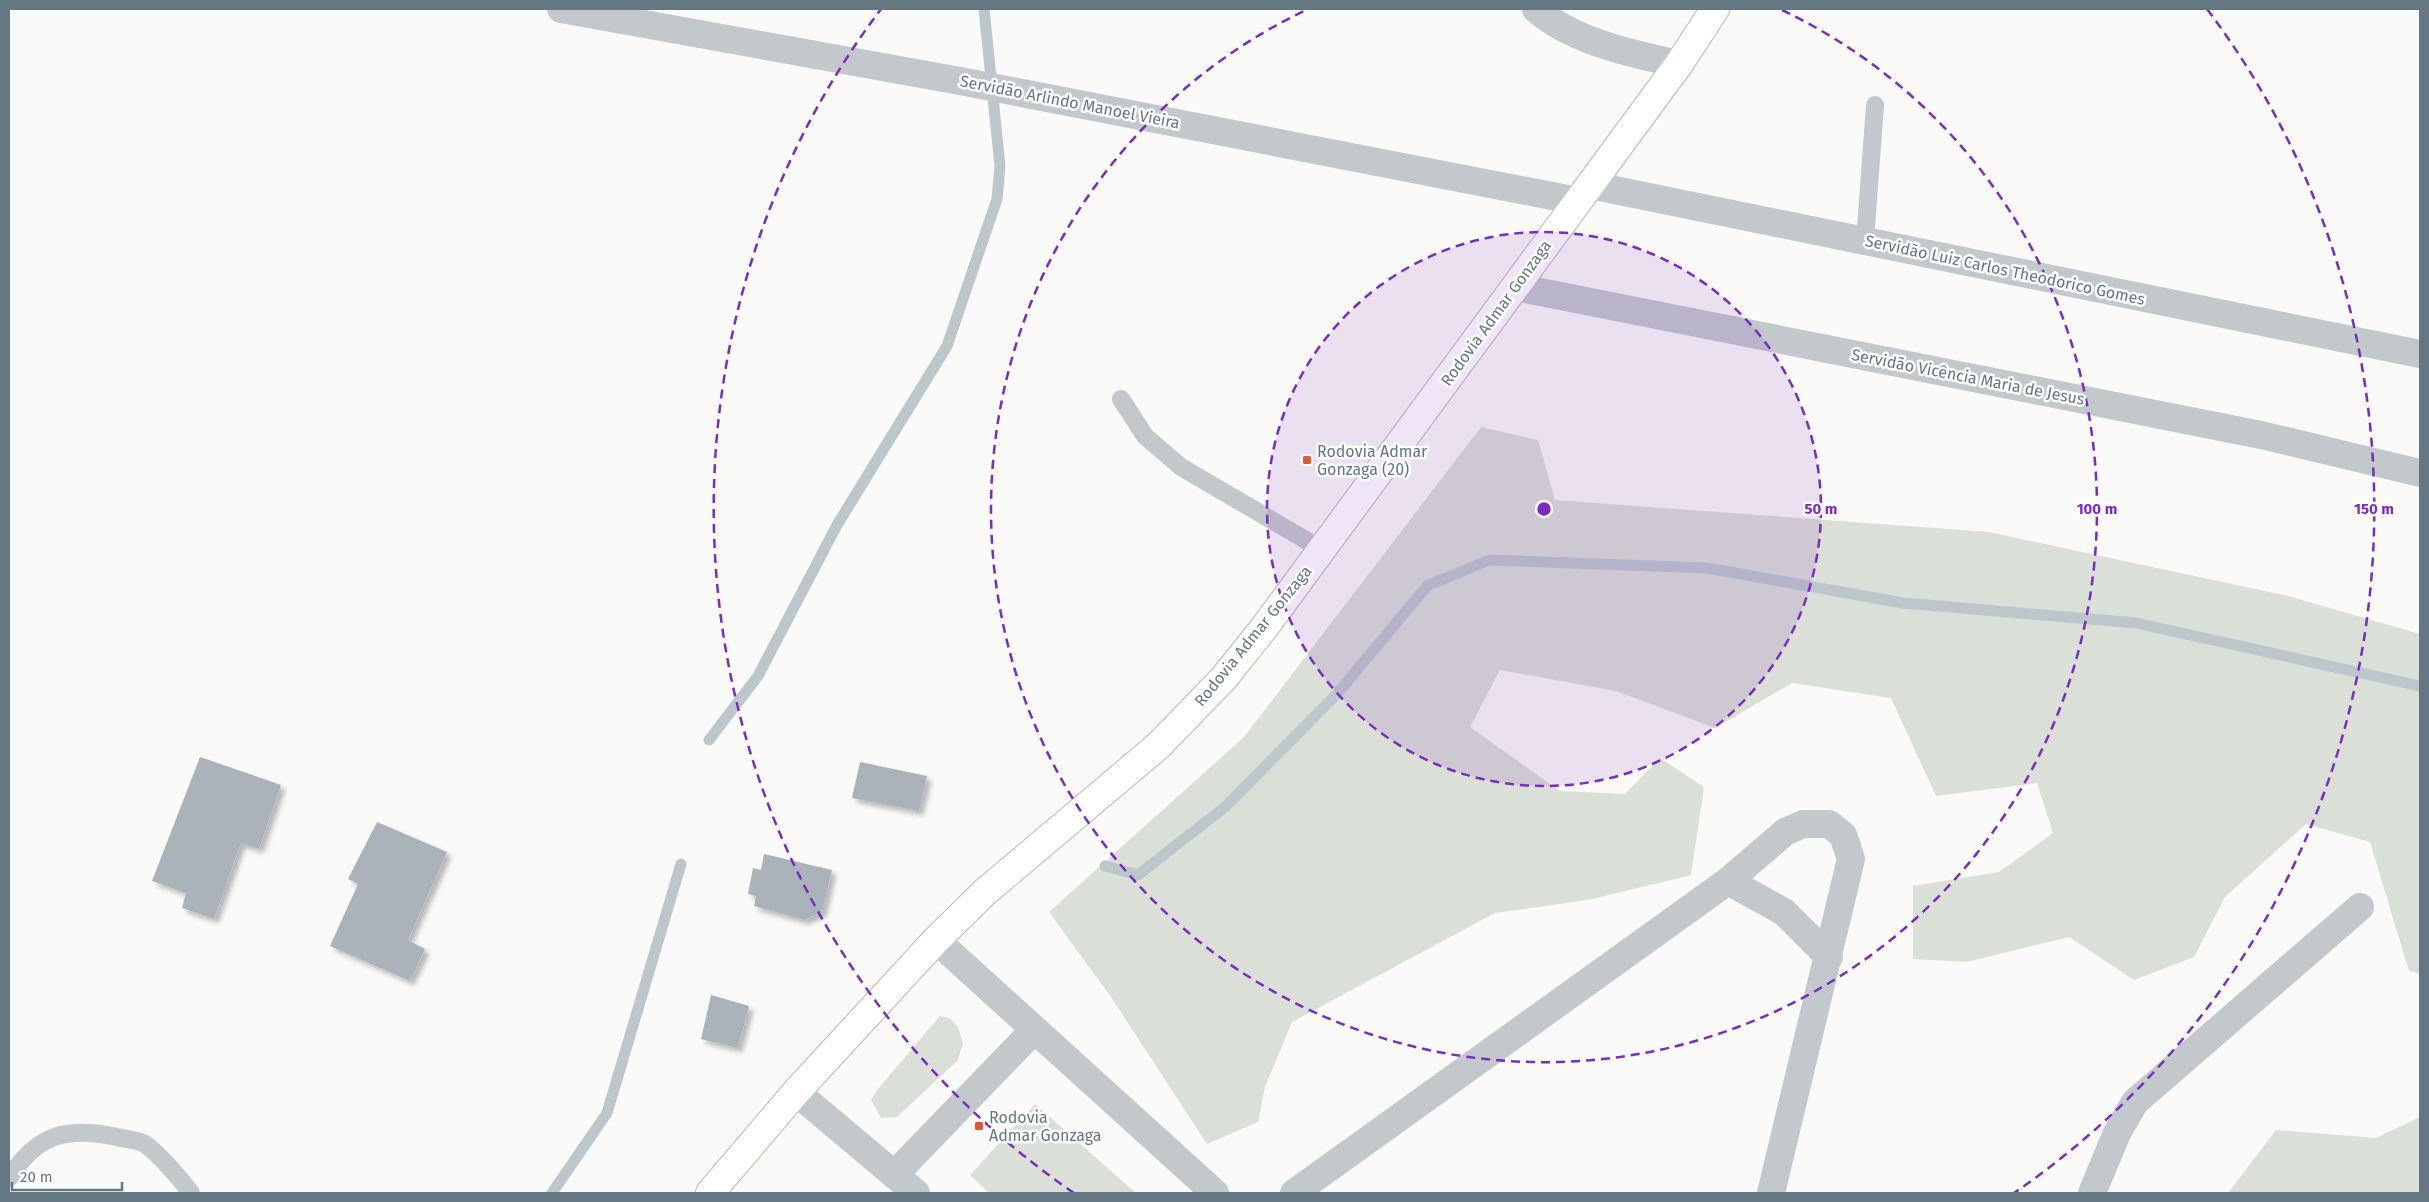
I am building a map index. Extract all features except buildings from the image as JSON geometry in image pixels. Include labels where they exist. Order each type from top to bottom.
[{"type":"main road","name":"Rodovia Admar Gonzaga","points":[[710,1193],[796,1092],[936,940],[985,892],[1120,780],[1194,710],[1223,679],[1264,628],[1679,64],[1715,9]]},
{"type":"street","name":"Servidão Arlindo Manoel Vieira","points":[[561,9],[1584,193]]},
{"type":"street","points":[[1536,9],[1548,20],[1623,52],[1679,64]]},
{"type":"street","name":"Servidão Luiz Carlos Theodorico Gomes","points":[[1584,193],[1865,241],[2420,354]]},
{"type":"street","name":"Servidão Vicência Maria de Jesus","points":[[1515,287],[2251,433],[2420,473]]},
{"type":"street","points":[[1294,1193],[1728,881],[1785,832],[1803,824],[1829,824],[1843,836],[1851,859],[1829,957],[1770,1193]]},
{"type":"street","points":[[1728,881],[1784,912],[1829,957]]},
{"type":"street","points":[[2092,1193],[2117,1133],[2136,1102],[2360,907]]},
{"type":"street","points":[[936,940],[1215,1193]]},
{"type":"street","points":[[894,1175],[1034,1030]]},
{"type":"street","points":[[796,1092],[916,1193]]},
{"type":"lane","points":[[1865,241],[1875,105]]},
{"type":"lane","points":[[1121,399],[1145,436],[1181,467],[1321,549]]},
{"type":"lane","points":[[9,1178],[21,1159],[41,1142],[60,1134],[101,1134],[144,1143],[179,1177],[191,1193]]},
{"type":"shaded area","points":[[1481,427],[1538,440],[1555,500],[1989,532],[2288,596],[2420,634],[2420,974],[2409,971],[2370,842],[2306,824],[2225,897],[2194,957],[2134,980],[2069,937],[1966,962],[1913,959],[1913,886],[1999,872],[2053,833],[2037,783],[1936,796],[1891,698],[1792,683],[1715,728],[1616,691],[1500,670],[1470,727],[1560,791],[1625,794],[1660,758],[1704,787],[1691,875],[1588,900],[1495,913],[1292,1022],[1265,1087],[1258,1122],[1207,1144],[1111,997],[1049,912],[1244,737]]},
{"type":"shaded area","points":[[940,1016],[950,1018],[958,1027],[963,1043],[958,1060],[897,1117],[881,1118],[871,1100],[877,1090]]},
{"type":"shaded area","points":[[1035,1104],[1136,1193],[989,1193],[970,1175]]},
{"type":"shaded area","points":[[2420,1117],[2420,1193],[2228,1193],[2276,1130],[2376,1138]]},
{"type":"waterway","points":[[709,740],[758,676],[837,525],[947,346],[997,199],[1000,166],[984,9]]},
{"type":"waterway","points":[[1105,866],[1138,875],[1225,807],[1336,695],[1427,586],[1489,560],[1707,568],[1903,603],[2136,623],[2420,686]]},
{"type":"waterway","points":[[552,1193],[607,1113],[681,864]]},
{"type":"place","name":"Rodovia Admar Gonzaga (20)","points":[[1307,460]]},
{"type":"place","name":"Rodovia Admar Gonzaga","points":[[979,1126]]}]
